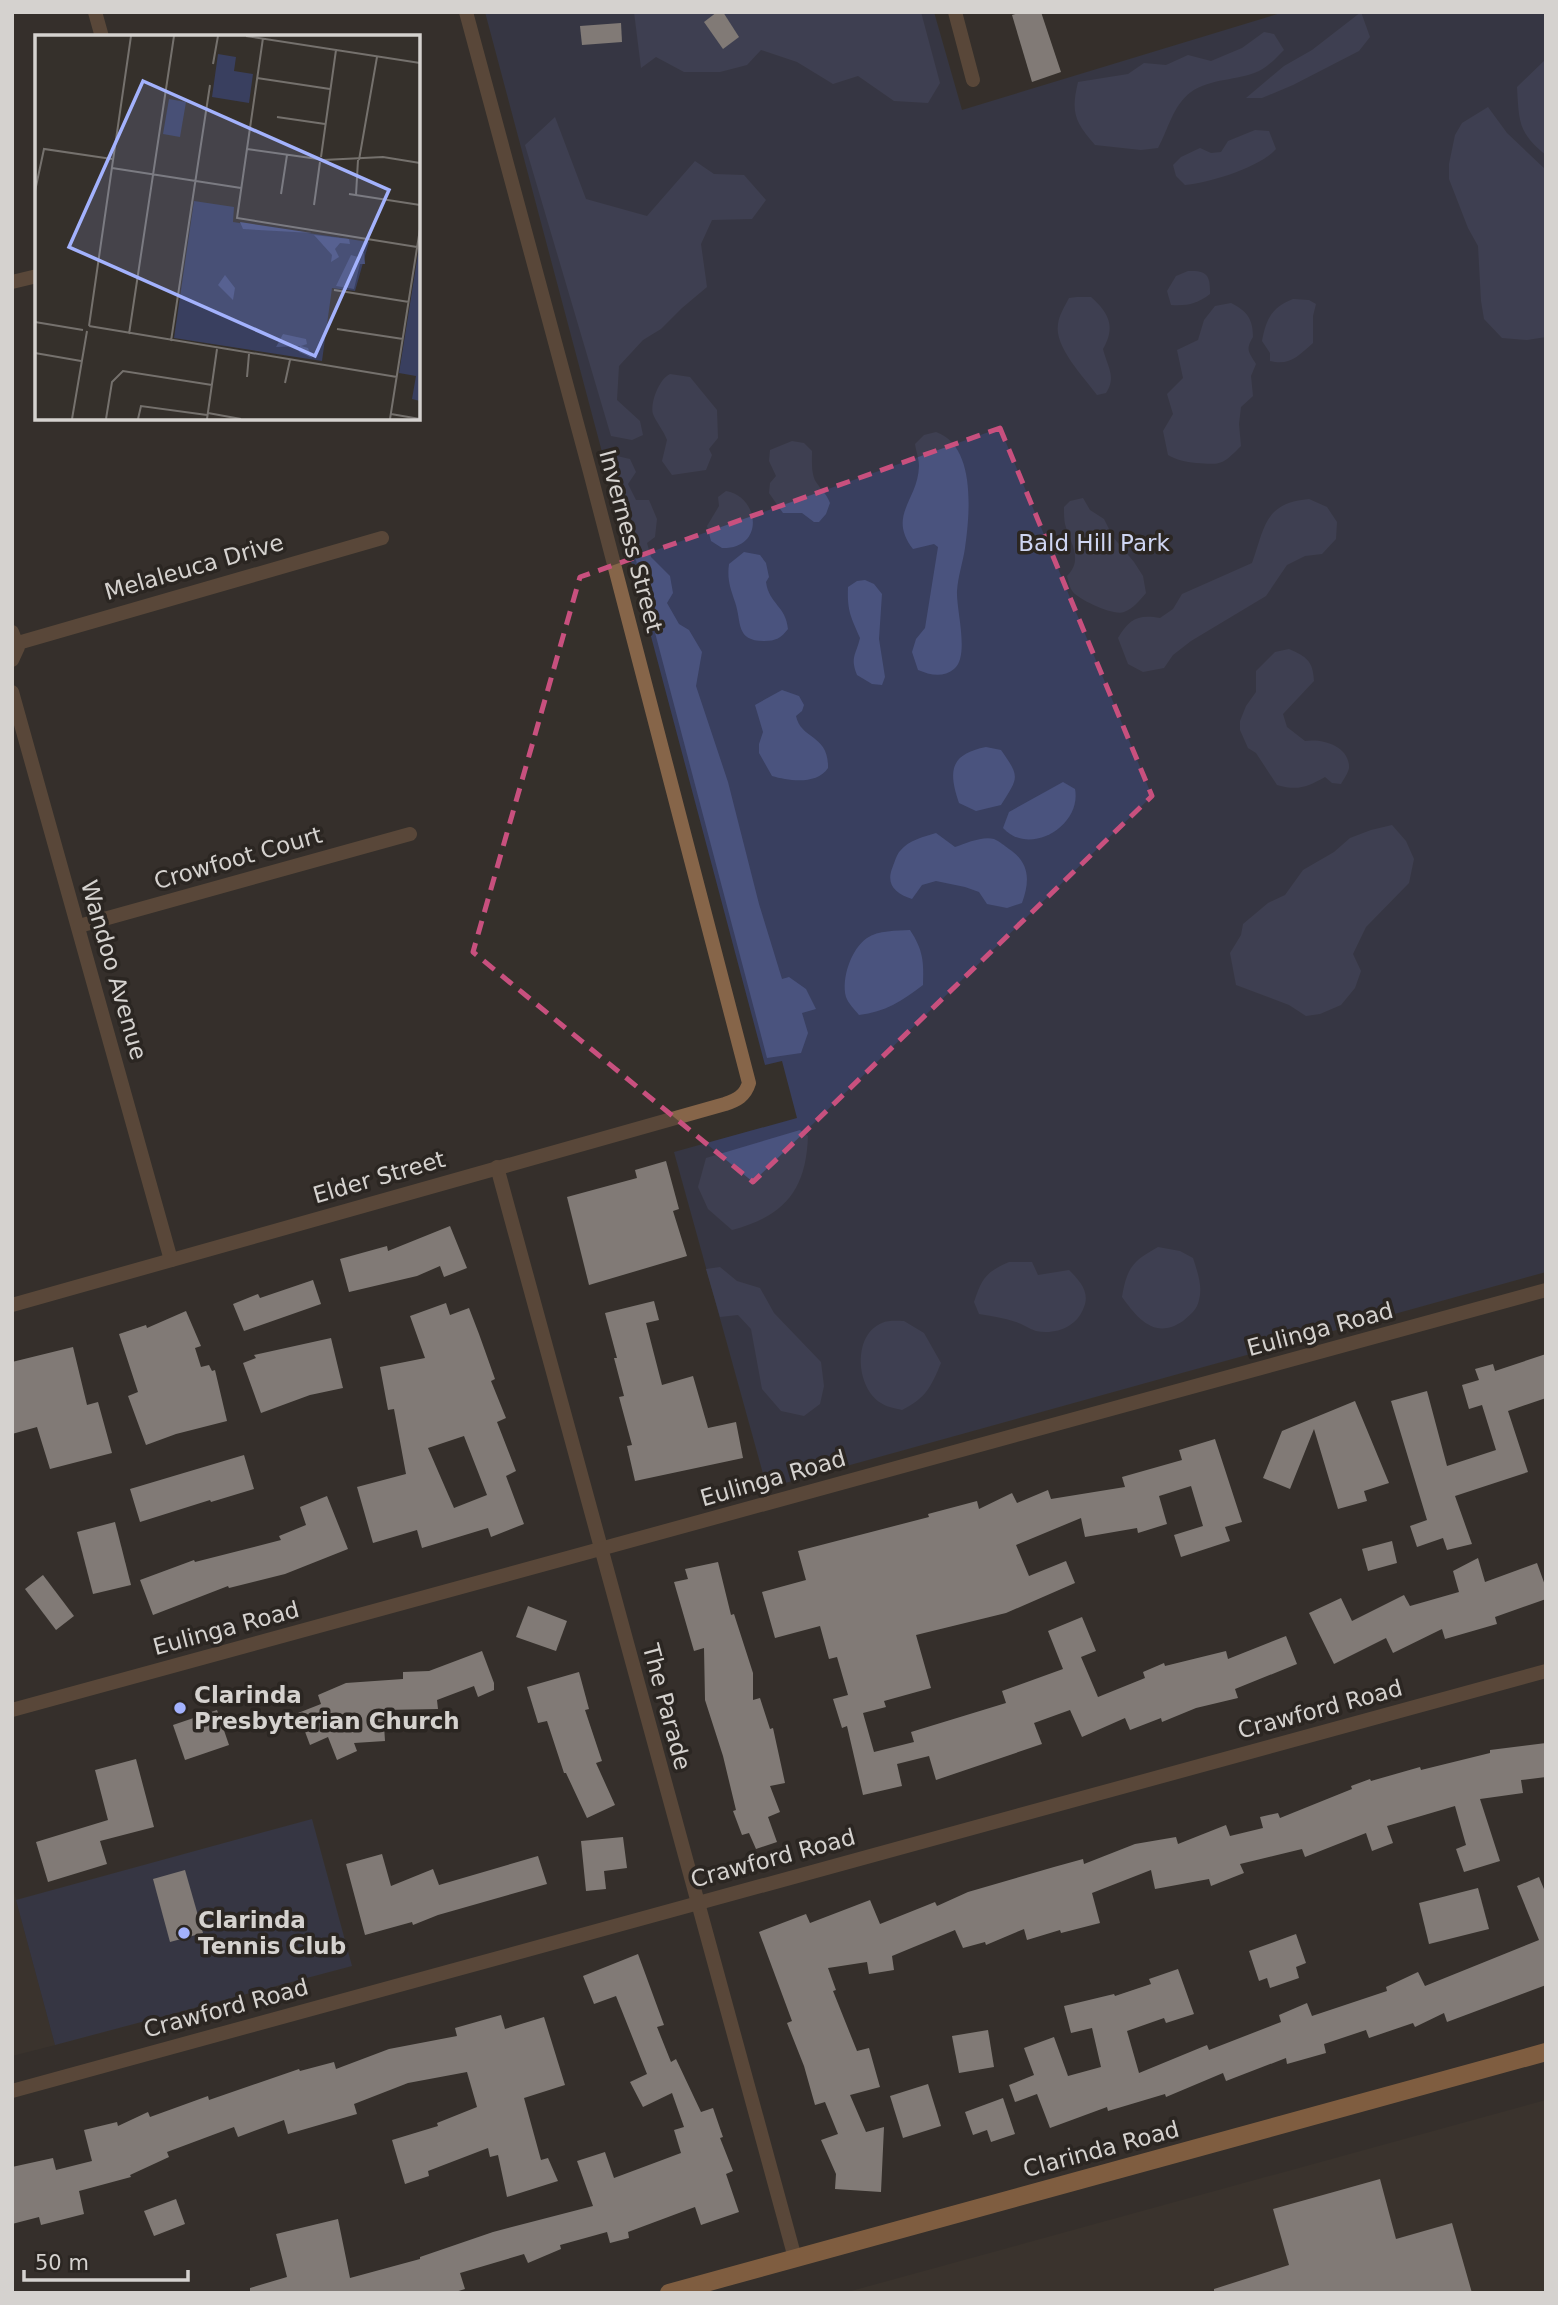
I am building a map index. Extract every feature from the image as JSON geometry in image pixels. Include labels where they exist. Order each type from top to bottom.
[{"type":"main road","name":"Clarinda Road","points":[[669,2293],[726,2285],[795,2258],[1546,2052]]},
{"type":"street","points":[[95,12],[101,35]]},
{"type":"street","name":"Inverness Street","points":[[466,12],[590,472],[749,1083]]},
{"type":"street","points":[[955,12],[973,80]]},
{"type":"street","points":[[12,282],[35,276]]},
{"type":"street","name":"Melaleuca Drive","points":[[15,637],[382,538]]},
{"type":"street","points":[[12,660],[16,654],[15,637]]},
{"type":"street","name":"Wandoo Avenue","points":[[12,692],[171,1260]]},
{"type":"street","name":"Crowfoot Court","points":[[79,926],[410,834]]},
{"type":"street","name":"Elder Street","points":[[12,1304],[725,1104],[742,1096],[749,1083]]},
{"type":"street","name":"The Parade","points":[[497,1167],[795,2258]]},
{"type":"street","name":"Eulinga Road","points":[[12,1710],[1546,1290]]},
{"type":"street","name":"Crawford Road","points":[[12,2091],[1546,1671]]},
{"type":"highlighted area","points":[[1000,428],[1152,796],[753,1182],[473,952],[580,577]]},
{"type":"shaded area","points":[[12,1885],[55,2045],[12,2056]]},
{"type":"shaded area","points":[[1546,2100],[1546,2293],[844,2293]]},
{"type":"green space","name":"Bald Hill Park","points":[[485,12],[934,12],[962,110],[1284,12],[1546,12],[1546,1272],[767,1488],[674,1152],[797,1118],[782,1061],[765,1065]]},
{"type":"green space","points":[[634,12],[921,12],[940,83],[928,103],[894,101],[858,76],[833,84],[797,62],[761,50],[747,65],[720,72],[684,72],[656,57],[641,68]]},
{"type":"green space","points":[[1361,12],[1370,37],[1359,51],[1262,98],[1246,98],[1284,66],[1312,50]]},
{"type":"green space","points":[[1264,32],[1274,34],[1284,50],[1259,71],[1207,84],[1191,92],[1175,111],[1158,148],[1141,150],[1095,145],[1082,129],[1075,109],[1078,82],[1128,74],[1144,63],[1166,65],[1188,55],[1211,61],[1242,48]]},
{"type":"green space","points":[[1546,59],[1546,155],[1525,133],[1518,109],[1517,87]]},
{"type":"green space","points":[[1488,107],[1507,133],[1546,170],[1546,337],[1527,340],[1502,338],[1484,319],[1478,246],[1449,179],[1449,164],[1455,135],[1462,123]]},
{"type":"green space","points":[[555,117],[586,199],[647,216],[695,161],[714,174],[744,175],[766,200],[752,219],[712,220],[701,244],[707,287],[661,329],[643,340],[619,366],[617,400],[640,421],[643,435],[632,440],[611,436],[525,145]]},
{"type":"green space","points":[[1255,130],[1269,131],[1276,149],[1259,162],[1234,173],[1195,184],[1185,185],[1176,176],[1173,165],[1181,157],[1200,148],[1211,153],[1221,152],[1228,141]]},
{"type":"green space","points":[[1188,271],[1206,275],[1210,294],[1192,304],[1171,305],[1167,291],[1176,276]]},
{"type":"green space","points":[[1091,297],[1109,321],[1109,334],[1103,349],[1111,377],[1106,393],[1097,395],[1065,352],[1058,333],[1060,317],[1069,298]]},
{"type":"green space","points":[[1293,299],[1309,300],[1316,304],[1313,343],[1288,361],[1270,361],[1270,353],[1262,341],[1266,326],[1275,310]]},
{"type":"green space","points":[[1231,303],[1241,309],[1250,320],[1253,337],[1249,351],[1256,364],[1251,376],[1253,396],[1241,407],[1241,446],[1217,464],[1178,459],[1168,455],[1163,431],[1173,414],[1167,394],[1183,378],[1177,350],[1198,340],[1204,320],[1215,306]]},
{"type":"green space","points":[[670,374],[690,377],[717,410],[718,438],[709,449],[712,455],[706,470],[672,475],[662,461],[667,440],[653,414],[653,404],[659,386]]},
{"type":"green space","points":[[936,432],[949,440],[958,451],[964,466],[969,500],[965,548],[957,591],[961,654],[954,669],[936,675],[918,670],[912,652],[916,639],[925,628],[938,547],[934,544],[913,549],[906,537],[903,517],[917,478],[919,463],[915,444],[924,435]]},
{"type":"green space","points":[[792,441],[804,443],[812,451],[814,479],[830,503],[819,522],[814,522],[802,513],[783,513],[769,493],[770,483],[776,476],[769,461],[770,450]]},
{"type":"green space","points":[[608,454],[630,459],[636,472],[628,484],[636,500],[649,500],[657,519],[655,537],[647,543],[651,557],[670,576],[673,593],[667,603],[679,624],[689,630],[702,652],[696,686],[728,782],[759,904],[782,979],[789,977],[806,989],[816,1009],[802,1013],[808,1033],[801,1053],[767,1058]]},
{"type":"green space","points":[[726,491],[737,495],[746,503],[753,522],[746,540],[736,546],[722,548],[711,541],[707,526],[719,506],[718,497]]},
{"type":"green space","points":[[1083,498],[1090,510],[1104,519],[1113,537],[1143,576],[1146,593],[1124,612],[1112,612],[1089,603],[1073,592],[1070,586],[1067,576],[1075,563],[1075,557],[1065,524],[1064,507],[1070,501]]},
{"type":"green space","points":[[1309,499],[1327,507],[1337,522],[1336,539],[1322,554],[1305,556],[1287,565],[1266,596],[1191,641],[1173,655],[1164,668],[1143,672],[1128,664],[1118,638],[1130,622],[1146,617],[1160,618],[1173,609],[1182,594],[1252,563],[1268,519],[1283,506]]},
{"type":"green space","points":[[744,552],[760,555],[766,563],[769,577],[766,582],[770,595],[787,621],[788,629],[775,640],[748,638],[741,629],[728,569],[729,564]]},
{"type":"green space","points":[[865,580],[874,584],[882,594],[879,639],[885,677],[882,685],[872,684],[857,675],[854,664],[860,638],[850,614],[848,587],[857,581]]},
{"type":"green space","points":[[1289,649],[1308,660],[1314,681],[1283,714],[1287,727],[1305,741],[1327,742],[1345,754],[1349,768],[1341,784],[1332,783],[1325,777],[1302,787],[1277,785],[1256,753],[1248,748],[1240,730],[1240,721],[1246,706],[1256,692],[1256,671],[1275,652]]},
{"type":"green space","points":[[782,690],[799,696],[804,705],[796,716],[799,724],[824,749],[828,768],[817,777],[794,780],[772,776],[759,753],[763,732],[755,705]]},
{"type":"green space","points":[[986,747],[1001,750],[1012,766],[1015,777],[1001,805],[976,811],[959,803],[953,773],[959,759],[965,754]]},
{"type":"green space","points":[[1063,782],[1075,789],[1075,802],[1062,825],[1039,838],[1026,839],[1014,836],[1003,828],[1009,812]]},
{"type":"green space","points":[[1392,825],[1406,841],[1414,859],[1409,883],[1366,927],[1353,954],[1361,971],[1355,988],[1341,1005],[1320,1014],[1306,1016],[1289,1005],[1236,985],[1230,953],[1241,935],[1243,924],[1268,903],[1285,895],[1303,870],[1334,852],[1350,838]]},
{"type":"green space","points":[[936,833],[955,847],[980,839],[994,839],[1016,854],[1024,866],[1027,880],[1022,903],[1007,908],[987,904],[979,892],[936,881],[922,885],[912,899],[896,891],[890,878],[899,852],[912,842]]},
{"type":"green space","points":[[910,930],[922,956],[923,985],[893,1005],[859,1015],[847,999],[845,990],[846,973],[856,949],[867,938],[877,934]]},
{"type":"green space","points":[[800,1130],[808,1136],[803,1172],[789,1198],[778,1209],[766,1217],[732,1230],[708,1209],[698,1187],[706,1158]]},
{"type":"green space","points":[[1158,1247],[1180,1251],[1193,1258],[1200,1289],[1198,1304],[1193,1312],[1183,1321],[1164,1328],[1156,1328],[1141,1319],[1122,1297],[1132,1266]]},
{"type":"green space","points":[[1009,1262],[1032,1262],[1038,1275],[1069,1270],[1085,1292],[1086,1302],[1081,1314],[1065,1328],[1044,1332],[979,1314],[974,1302],[983,1281],[995,1269]]},
{"type":"green space","points":[[720,1267],[737,1281],[760,1288],[774,1313],[821,1362],[824,1386],[820,1404],[804,1416],[781,1411],[762,1389],[751,1329],[738,1315],[720,1317],[706,1269]]},
{"type":"green space","points":[[904,1321],[924,1333],[941,1363],[927,1391],[902,1410],[883,1404],[873,1396],[866,1386],[861,1362],[866,1338],[872,1329],[884,1322]]},
{"type":"green space","name":"Clarinda Tennis Club","points":[[312,1819],[352,1966],[55,2045],[16,1900]]},
{"type":"building","points":[[717,12],[723,12],[739,37],[723,49],[704,22]]},
{"type":"building","points":[[1041,12],[1061,72],[1032,82],[1012,15]]},
{"type":"building","points":[[621,23],[622,42],[582,45],[580,26]]},
{"type":"building","points":[[666,1161],[679,1209],[673,1211],[687,1256],[589,1285],[567,1197],[637,1178],[635,1170]]},
{"type":"building","points":[[450,1226],[467,1268],[444,1277],[440,1266],[417,1276],[349,1292],[340,1259],[387,1246],[388,1251]]},
{"type":"building","points":[[313,1280],[321,1304],[244,1331],[233,1304],[258,1294],[260,1298]]},
{"type":"building","points":[[654,1301],[659,1320],[646,1323],[662,1385],[693,1376],[708,1428],[736,1422],[743,1458],[635,1481],[627,1446],[632,1445],[619,1397],[624,1396],[605,1313]]},
{"type":"building","points":[[446,1303],[450,1315],[469,1308],[495,1379],[491,1381],[506,1418],[497,1422],[516,1471],[506,1476],[524,1524],[491,1537],[488,1528],[422,1548],[417,1530],[373,1543],[357,1487],[406,1474],[394,1409],[388,1410],[380,1367],[425,1358],[410,1316]],"holes":[[[464,1436],[487,1495],[454,1508],[428,1448]]]},
{"type":"building","points":[[186,1311],[201,1346],[195,1348],[201,1367],[209,1365],[212,1371],[215,1370],[227,1421],[146,1445],[128,1396],[138,1392],[119,1334],[146,1325],[147,1328]]},
{"type":"building","points":[[331,1338],[343,1388],[310,1395],[261,1413],[243,1363],[256,1358],[254,1355]]},
{"type":"building","points":[[73,1347],[87,1405],[98,1402],[112,1453],[50,1469],[37,1427],[12,1434],[12,1362]]},
{"type":"building","points":[[1546,1354],[1546,1398],[1508,1411],[1528,1472],[1455,1496],[1472,1544],[1447,1550],[1443,1538],[1417,1547],[1410,1526],[1427,1520],[1391,1401],[1427,1391],[1447,1466],[1496,1450],[1482,1405],[1469,1409],[1462,1385],[1479,1380],[1475,1369],[1493,1364],[1495,1371]]},
{"type":"building","points":[[1355,1401],[1389,1483],[1364,1491],[1367,1501],[1338,1509],[1314,1429],[1290,1489],[1263,1478],[1282,1431]]},
{"type":"building","points":[[1215,1439],[1242,1522],[1225,1527],[1230,1541],[1181,1557],[1174,1535],[1203,1526],[1191,1486],[1159,1496],[1167,1524],[1138,1533],[1137,1528],[1085,1537],[1081,1518],[1016,1545],[1029,1576],[1066,1561],[1075,1583],[1006,1613],[916,1635],[931,1688],[884,1701],[886,1707],[863,1713],[874,1752],[914,1742],[911,1732],[1006,1703],[1002,1691],[1063,1669],[1048,1631],[1082,1617],[1096,1651],[1081,1657],[1098,1697],[1145,1678],[1143,1672],[1164,1663],[1165,1666],[1226,1651],[1228,1659],[1286,1636],[1297,1664],[1235,1689],[1238,1698],[1196,1708],[1162,1722],[1161,1718],[1130,1730],[1125,1718],[1082,1737],[1070,1710],[1034,1723],[1042,1744],[936,1780],[929,1756],[897,1764],[902,1786],[863,1795],[847,1726],[842,1728],[833,1699],[848,1695],[837,1657],[829,1659],[820,1626],[775,1638],[762,1592],[806,1580],[798,1551],[929,1517],[928,1514],[977,1501],[979,1509],[1012,1493],[1017,1503],[1048,1490],[1051,1499],[1125,1487],[1122,1477],[1182,1460],[1179,1450]]},
{"type":"building","points":[[244,1455],[254,1489],[140,1522],[130,1489]]},
{"type":"building","points":[[327,1496],[348,1549],[285,1574],[229,1588],[228,1586],[153,1615],[140,1580],[194,1560],[195,1562],[281,1540],[279,1536],[306,1525],[300,1507]]},
{"type":"building","points":[[115,1522],[131,1585],[93,1594],[77,1532]]},
{"type":"building","points":[[1392,1541],[1397,1563],[1368,1571],[1362,1549]]},
{"type":"building","points":[[1478,1558],[1485,1582],[1537,1563],[1546,1588],[1546,1599],[1495,1617],[1497,1624],[1445,1639],[1442,1629],[1393,1653],[1386,1638],[1334,1664],[1309,1613],[1341,1598],[1352,1621],[1404,1595],[1410,1606],[1459,1592],[1453,1571]]},
{"type":"building","points":[[718,1562],[731,1615],[734,1614],[753,1673],[753,1700],[760,1698],[770,1729],[773,1728],[785,1783],[770,1786],[780,1812],[768,1817],[777,1842],[756,1849],[749,1833],[742,1835],[733,1811],[736,1810],[723,1756],[705,1700],[704,1648],[694,1651],[674,1582],[688,1579],[685,1569]]},
{"type":"building","points":[[43,1575],[74,1616],[56,1630],[25,1589]]},
{"type":"building","points":[[528,1606],[567,1621],[556,1651],[516,1637]]},
{"type":"building","points":[[482,1651],[494,1690],[478,1697],[474,1686],[437,1700],[438,1709],[383,1710],[385,1741],[354,1743],[357,1751],[337,1760],[328,1737],[310,1745],[298,1713],[321,1704],[318,1695],[346,1683],[403,1679],[403,1672],[429,1671]]},
{"type":"building","points":[[579,1672],[589,1709],[585,1710],[602,1761],[596,1763],[615,1805],[587,1818],[564,1773],[547,1721],[538,1723],[527,1687]]},
{"type":"building","points":[[217,1710],[229,1745],[185,1760],[173,1725]]},
{"type":"building","points":[[1546,1743],[1546,1777],[1521,1780],[1523,1793],[1480,1799],[1500,1861],[1464,1872],[1456,1849],[1466,1845],[1455,1806],[1387,1826],[1393,1843],[1372,1851],[1366,1833],[1305,1857],[1302,1849],[1240,1864],[1244,1873],[1211,1886],[1209,1879],[1155,1889],[1151,1870],[1092,1893],[1100,1923],[1061,1933],[1060,1930],[1027,1940],[1024,1929],[986,1945],[985,1942],[963,1948],[955,1930],[892,1956],[894,1970],[869,1974],[867,1962],[828,1968],[836,1990],[833,1991],[857,2051],[869,2048],[880,2087],[850,2095],[866,2132],[884,2127],[881,2192],[835,2189],[836,2174],[821,2140],[838,2134],[825,2102],[815,2105],[804,2066],[787,2023],[792,2021],[759,1932],[806,1914],[810,1923],[870,1900],[880,1924],[935,1902],[937,1906],[968,1892],[1083,1859],[1084,1864],[1135,1844],[1176,1837],[1178,1844],[1226,1825],[1230,1836],[1263,1828],[1260,1817],[1278,1813],[1280,1818],[1370,1779],[1371,1781],[1420,1767],[1421,1770],[1490,1753],[1490,1750]]},
{"type":"building","points":[[136,1759],[154,1827],[100,1841],[107,1864],[48,1882],[36,1842],[108,1820],[95,1770]]},
{"type":"building","points":[[623,1837],[627,1868],[604,1871],[606,1889],[586,1891],[581,1841]]},
{"type":"building","points":[[382,1854],[391,1886],[433,1869],[439,1885],[538,1856],[547,1884],[438,1915],[413,1925],[412,1922],[365,1935],[346,1864]]},
{"type":"building","points":[[185,1870],[203,1933],[170,1942],[153,1879]]},
{"type":"building","points":[[1539,1877],[1546,1894],[1546,1985],[1447,2022],[1444,2013],[1415,2027],[1413,2023],[1369,2038],[1366,2030],[1324,2044],[1326,2053],[1287,2064],[1286,2058],[1226,2081],[1223,2073],[1166,2097],[1165,2094],[1108,2111],[1107,2107],[1050,2128],[1037,2094],[1015,2102],[1009,2085],[1034,2075],[1024,2048],[1054,2037],[1068,2076],[1101,2067],[1092,2028],[1071,2033],[1064,2006],[1114,1994],[1115,1996],[1151,1984],[1149,1979],[1178,1969],[1194,2014],[1166,2023],[1164,2018],[1127,2031],[1139,2073],[1207,2045],[1209,2050],[1281,2022],[1279,2015],[1307,2003],[1312,2016],[1387,1991],[1386,1987],[1418,1972],[1425,1986],[1539,1940],[1517,1886]]},
{"type":"building","points":[[1478,1888],[1489,1929],[1429,1944],[1419,1903]]},
{"type":"building","points":[[1296,1934],[1306,1963],[1296,1967],[1299,1978],[1270,1988],[1267,1978],[1259,1981],[1249,1951]]},
{"type":"building","points":[[638,1954],[664,2025],[657,2027],[671,2062],[676,2059],[701,2112],[713,2108],[723,2137],[720,2138],[733,2171],[726,2174],[739,2212],[701,2225],[695,2207],[628,2232],[629,2238],[610,2243],[607,2232],[560,2245],[561,2249],[528,2263],[524,2254],[460,2273],[465,2289],[452,2293],[250,2293],[250,2288],[287,2277],[276,2234],[338,2219],[350,2278],[420,2259],[493,2232],[593,2206],[577,2161],[605,2152],[614,2178],[681,2153],[674,2130],[684,2127],[672,2093],[643,2107],[630,2082],[647,2074],[616,1996],[594,2004],[583,1976]]},
{"type":"building","points":[[501,2015],[505,2029],[544,2017],[565,2085],[524,2098],[541,2160],[548,2158],[558,2181],[507,2197],[498,2155],[490,2157],[488,2148],[428,2171],[429,2176],[405,2184],[392,2140],[438,2126],[437,2123],[477,2107],[467,2072],[408,2083],[354,2104],[357,2114],[288,2134],[284,2120],[238,2137],[234,2127],[167,2152],[169,2157],[130,2175],[131,2177],[79,2191],[84,2214],[41,2225],[39,2217],[12,2224],[12,2167],[53,2158],[56,2170],[92,2161],[84,2130],[117,2122],[118,2126],[148,2112],[150,2117],[208,2096],[209,2100],[299,2069],[300,2071],[334,2062],[336,2069],[389,2049],[457,2036],[455,2028]]},
{"type":"building","points":[[988,2030],[994,2067],[959,2073],[952,2036]]},
{"type":"building","points":[[928,2084],[941,2126],[903,2138],[890,2096]]},
{"type":"building","points":[[1003,2098],[1015,2134],[991,2142],[987,2130],[973,2135],[965,2112]]},
{"type":"building","points":[[1380,2179],[1396,2239],[1452,2223],[1472,2293],[1214,2293],[1214,2289],[1289,2265],[1273,2209]]},
{"type":"building","points":[[176,2199],[185,2224],[154,2236],[144,2211]]},
{"type":"place","name":"Clarinda Presbyterian Church","points":[[180,1708]]},
{"type":"place","name":"Clarinda Tennis Club","points":[[184,1933]]}]
